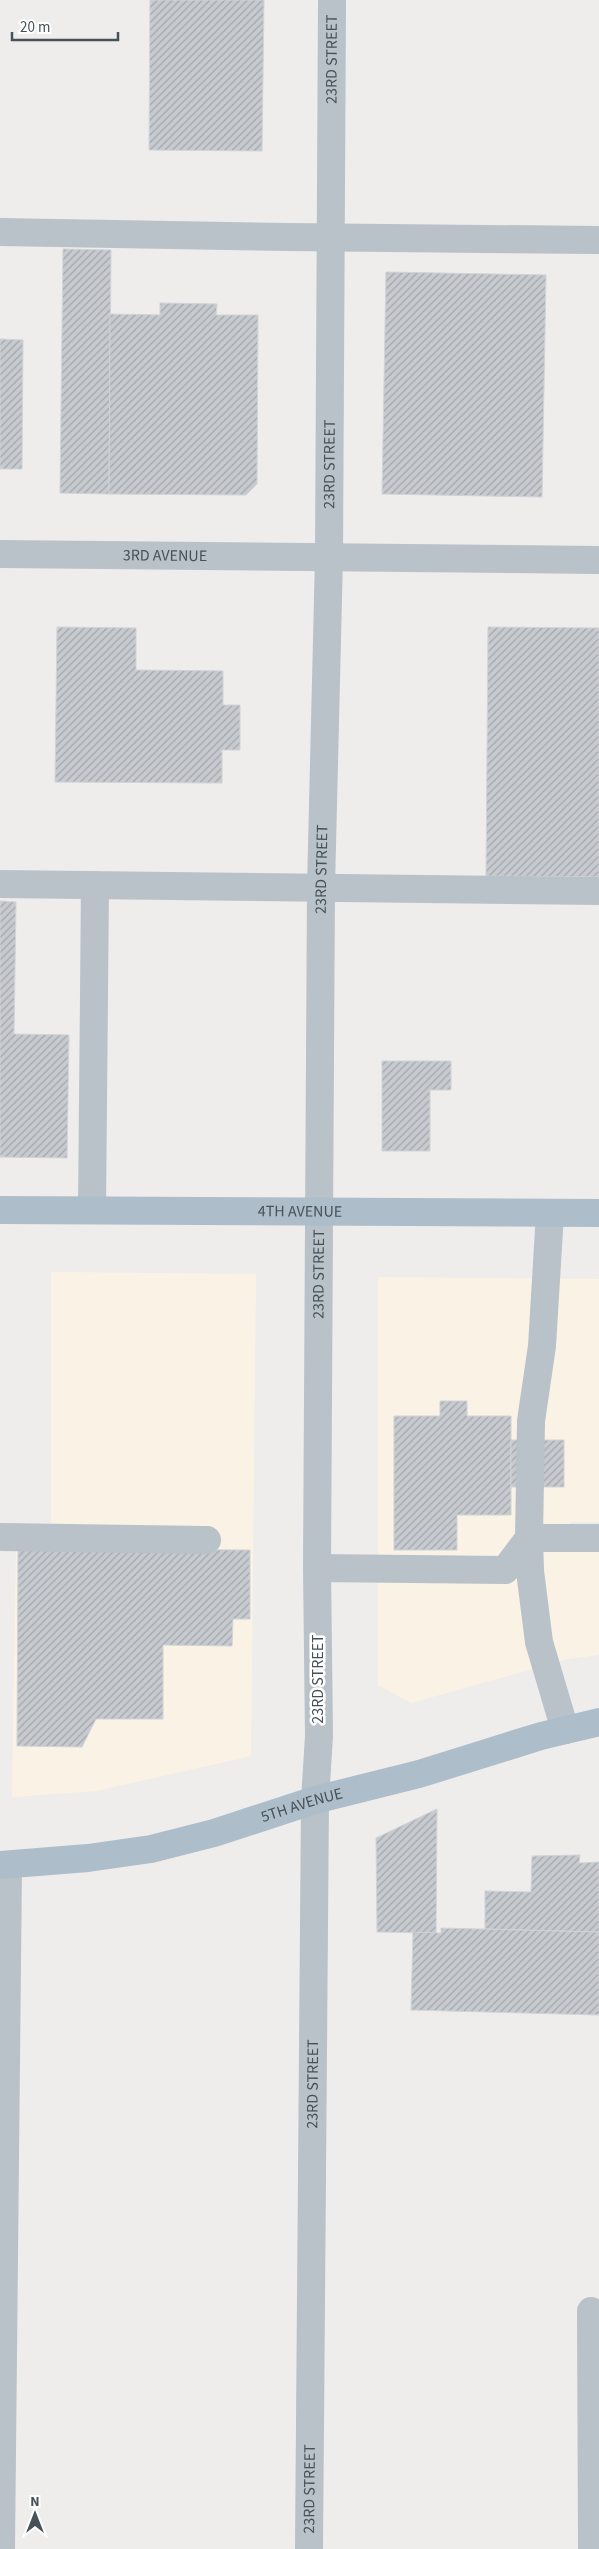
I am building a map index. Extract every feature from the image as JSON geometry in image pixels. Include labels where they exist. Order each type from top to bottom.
[{"type":"main road","name":"4TH AVENUE","points":[[0,1210],[599,1213]]},
{"type":"main road","name":"5TH AVENUE","points":[[4,1865],[88,1858],[151,1849],[214,1833],[315,1800],[420,1774],[565,1730],[599,1722]]},
{"type":"street","name":"23RD STREET","points":[[309,2549],[315,1800],[319,1736],[317,1568],[320,1406],[321,887],[329,557],[332,0]]},
{"type":"street","points":[[0,232],[332,238],[599,240]]},
{"type":"street","name":"3RD AVENUE","points":[[0,554],[599,560]]},
{"type":"street","points":[[0,884],[599,891]]},
{"type":"street","points":[[92,1210],[95,885]]},
{"type":"street","points":[[550,1212],[543,1334],[532,1421],[529,1538],[530,1571],[540,1642],[565,1730]]},
{"type":"street","points":[[0,1537],[207,1540]]},
{"type":"street","points":[[317,1568],[505,1570],[529,1538]]},
{"type":"street","points":[[529,1538],[599,1538]]},
{"type":"street","points":[[1,2549],[4,1865]]},
{"type":"street","points":[[591,2311],[592,2549]]},
{"type":"shaded area","points":[[51,1272],[256,1274],[251,1756],[96,1791],[12,1797],[16,1549],[51,1548]]},
{"type":"shaded area","points":[[378,1277],[599,1279],[599,1522],[570,1522],[569,1550],[599,1551],[599,1655],[568,1659],[411,1703],[378,1685]]},
{"type":"building","points":[[150,0],[264,0],[262,151],[149,150]]},
{"type":"building","points":[[63,249],[111,250],[109,494],[60,493]]},
{"type":"building","points":[[386,272],[546,275],[542,497],[382,494]]},
{"type":"building","points":[[160,303],[217,304],[216,315],[258,315],[257,484],[246,495],[109,494],[110,314],[160,315]]},
{"type":"building","points":[[0,339],[23,340],[22,469],[0,469]]},
{"type":"building","points":[[57,627],[136,628],[136,670],[223,671],[223,705],[240,705],[240,750],[222,750],[222,783],[55,782]]},
{"type":"building","points":[[488,627],[599,628],[599,877],[486,876]]},
{"type":"building","points":[[0,901],[16,902],[14,1034],[69,1035],[67,1158],[0,1157]]},
{"type":"building","points":[[382,1061],[451,1061],[451,1090],[430,1090],[430,1151],[382,1151]]},
{"type":"building","points":[[440,1401],[467,1401],[467,1416],[511,1416],[511,1515],[457,1515],[457,1550],[394,1550],[394,1416],[440,1416]]},
{"type":"building","points":[[511,1440],[564,1440],[564,1487],[511,1487]]},
{"type":"building","points":[[18,1549],[250,1550],[250,1619],[233,1619],[232,1646],[163,1645],[163,1719],[96,1719],[82,1747],[17,1746]]},
{"type":"building","points":[[437,1809],[436,1933],[377,1932],[376,1838]]},
{"type":"building","points":[[580,1855],[579,1863],[599,1862],[599,1932],[485,1929],[485,1891],[531,1892],[532,1856]]},
{"type":"building","points":[[441,1928],[599,1932],[599,2015],[411,2010],[413,1932],[441,1933]]}]
